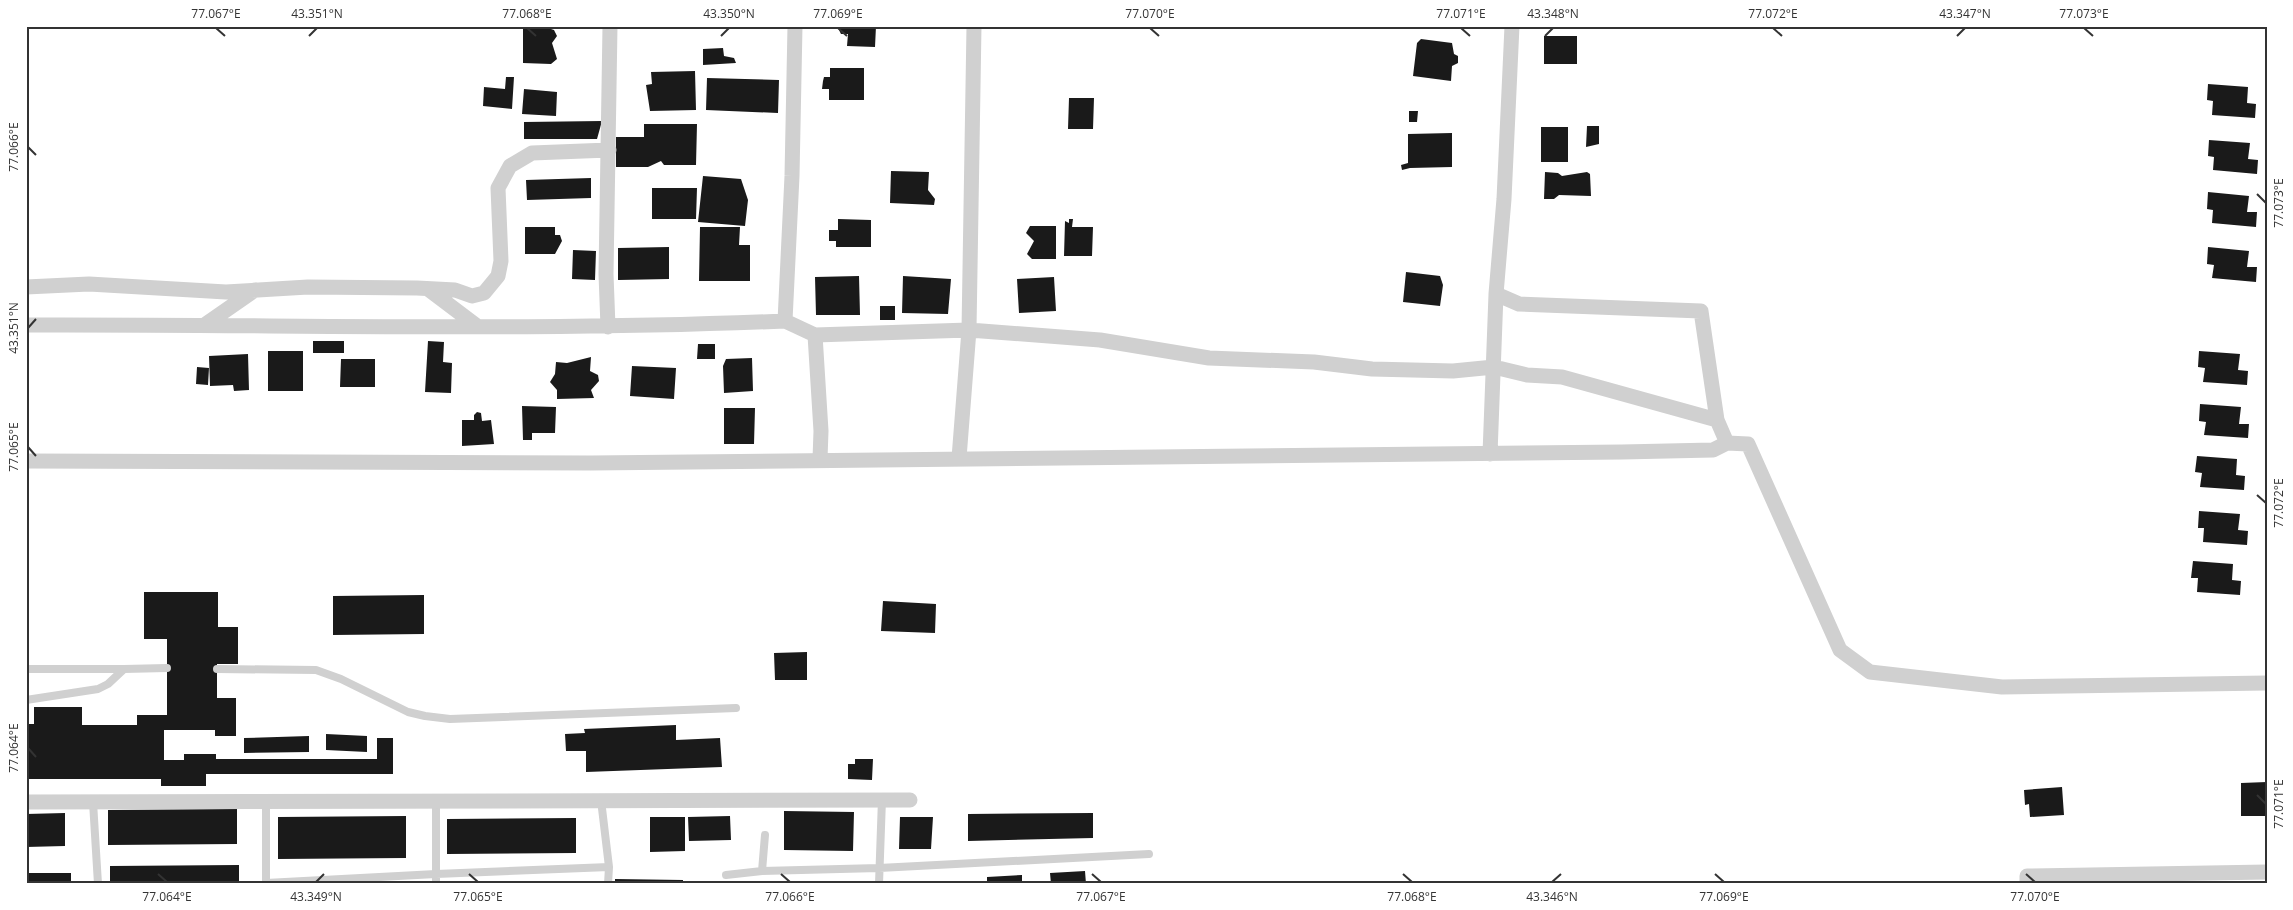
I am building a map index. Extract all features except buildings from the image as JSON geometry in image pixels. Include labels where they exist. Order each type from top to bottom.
[{"type":"street","points":[[608,327],[606,274],[610,26]]},
{"type":"street","points":[[785,321],[792,176],[795,26]]},
{"type":"street","points":[[959,458],[969,330],[974,26]]},
{"type":"street","points":[[1490,454],[1493,350],[1504,199],[1512,26]]},
{"type":"street","points":[[26,287],[89,284],[226,292],[308,287],[428,289],[455,290],[472,296],[484,292],[498,276],[501,262],[498,188],[510,166],[532,153],[608,150]]},
{"type":"street","points":[[428,289],[477,326]]},
{"type":"street","points":[[206,324],[255,290]]},
{"type":"street","points":[[1496,294],[1518,304],[1701,312],[1717,420],[1727,443]]},
{"type":"street","points":[[26,326],[206,324],[608,327],[785,321],[815,335],[969,330],[1100,340],[1209,358],[1314,362],[1399,370],[1454,371],[1494,367],[1526,375],[1562,377],[1717,420]]},
{"type":"street","points":[[815,335],[821,431],[820,459]]},
{"type":"street","points":[[26,461],[591,463],[820,459],[1490,454],[1713,450],[1727,443],[1748,444],[1840,650],[1870,672],[2002,687],[2267,683]]},
{"type":"street","points":[[26,802],[910,800]]},
{"type":"street","points":[[2027,884],[2027,876],[2267,872]]},
{"type":"lane","points":[[26,700],[98,689],[108,684],[124,668]]},
{"type":"lane","points":[[26,669],[167,668]]},
{"type":"lane","points":[[217,669],[316,670],[341,679],[408,712],[450,719],[736,708]]},
{"type":"lane","points":[[601,800],[609,867],[608,884]]},
{"type":"lane","points":[[879,884],[882,800]]},
{"type":"lane","points":[[266,801],[266,884],[436,874],[609,867]]},
{"type":"lane","points":[[436,801],[436,884]]},
{"type":"lane","points":[[93,802],[98,884]]},
{"type":"lane","points":[[762,871],[765,835]]},
{"type":"lane","points":[[726,875],[762,871],[879,868],[1149,854]]}]
